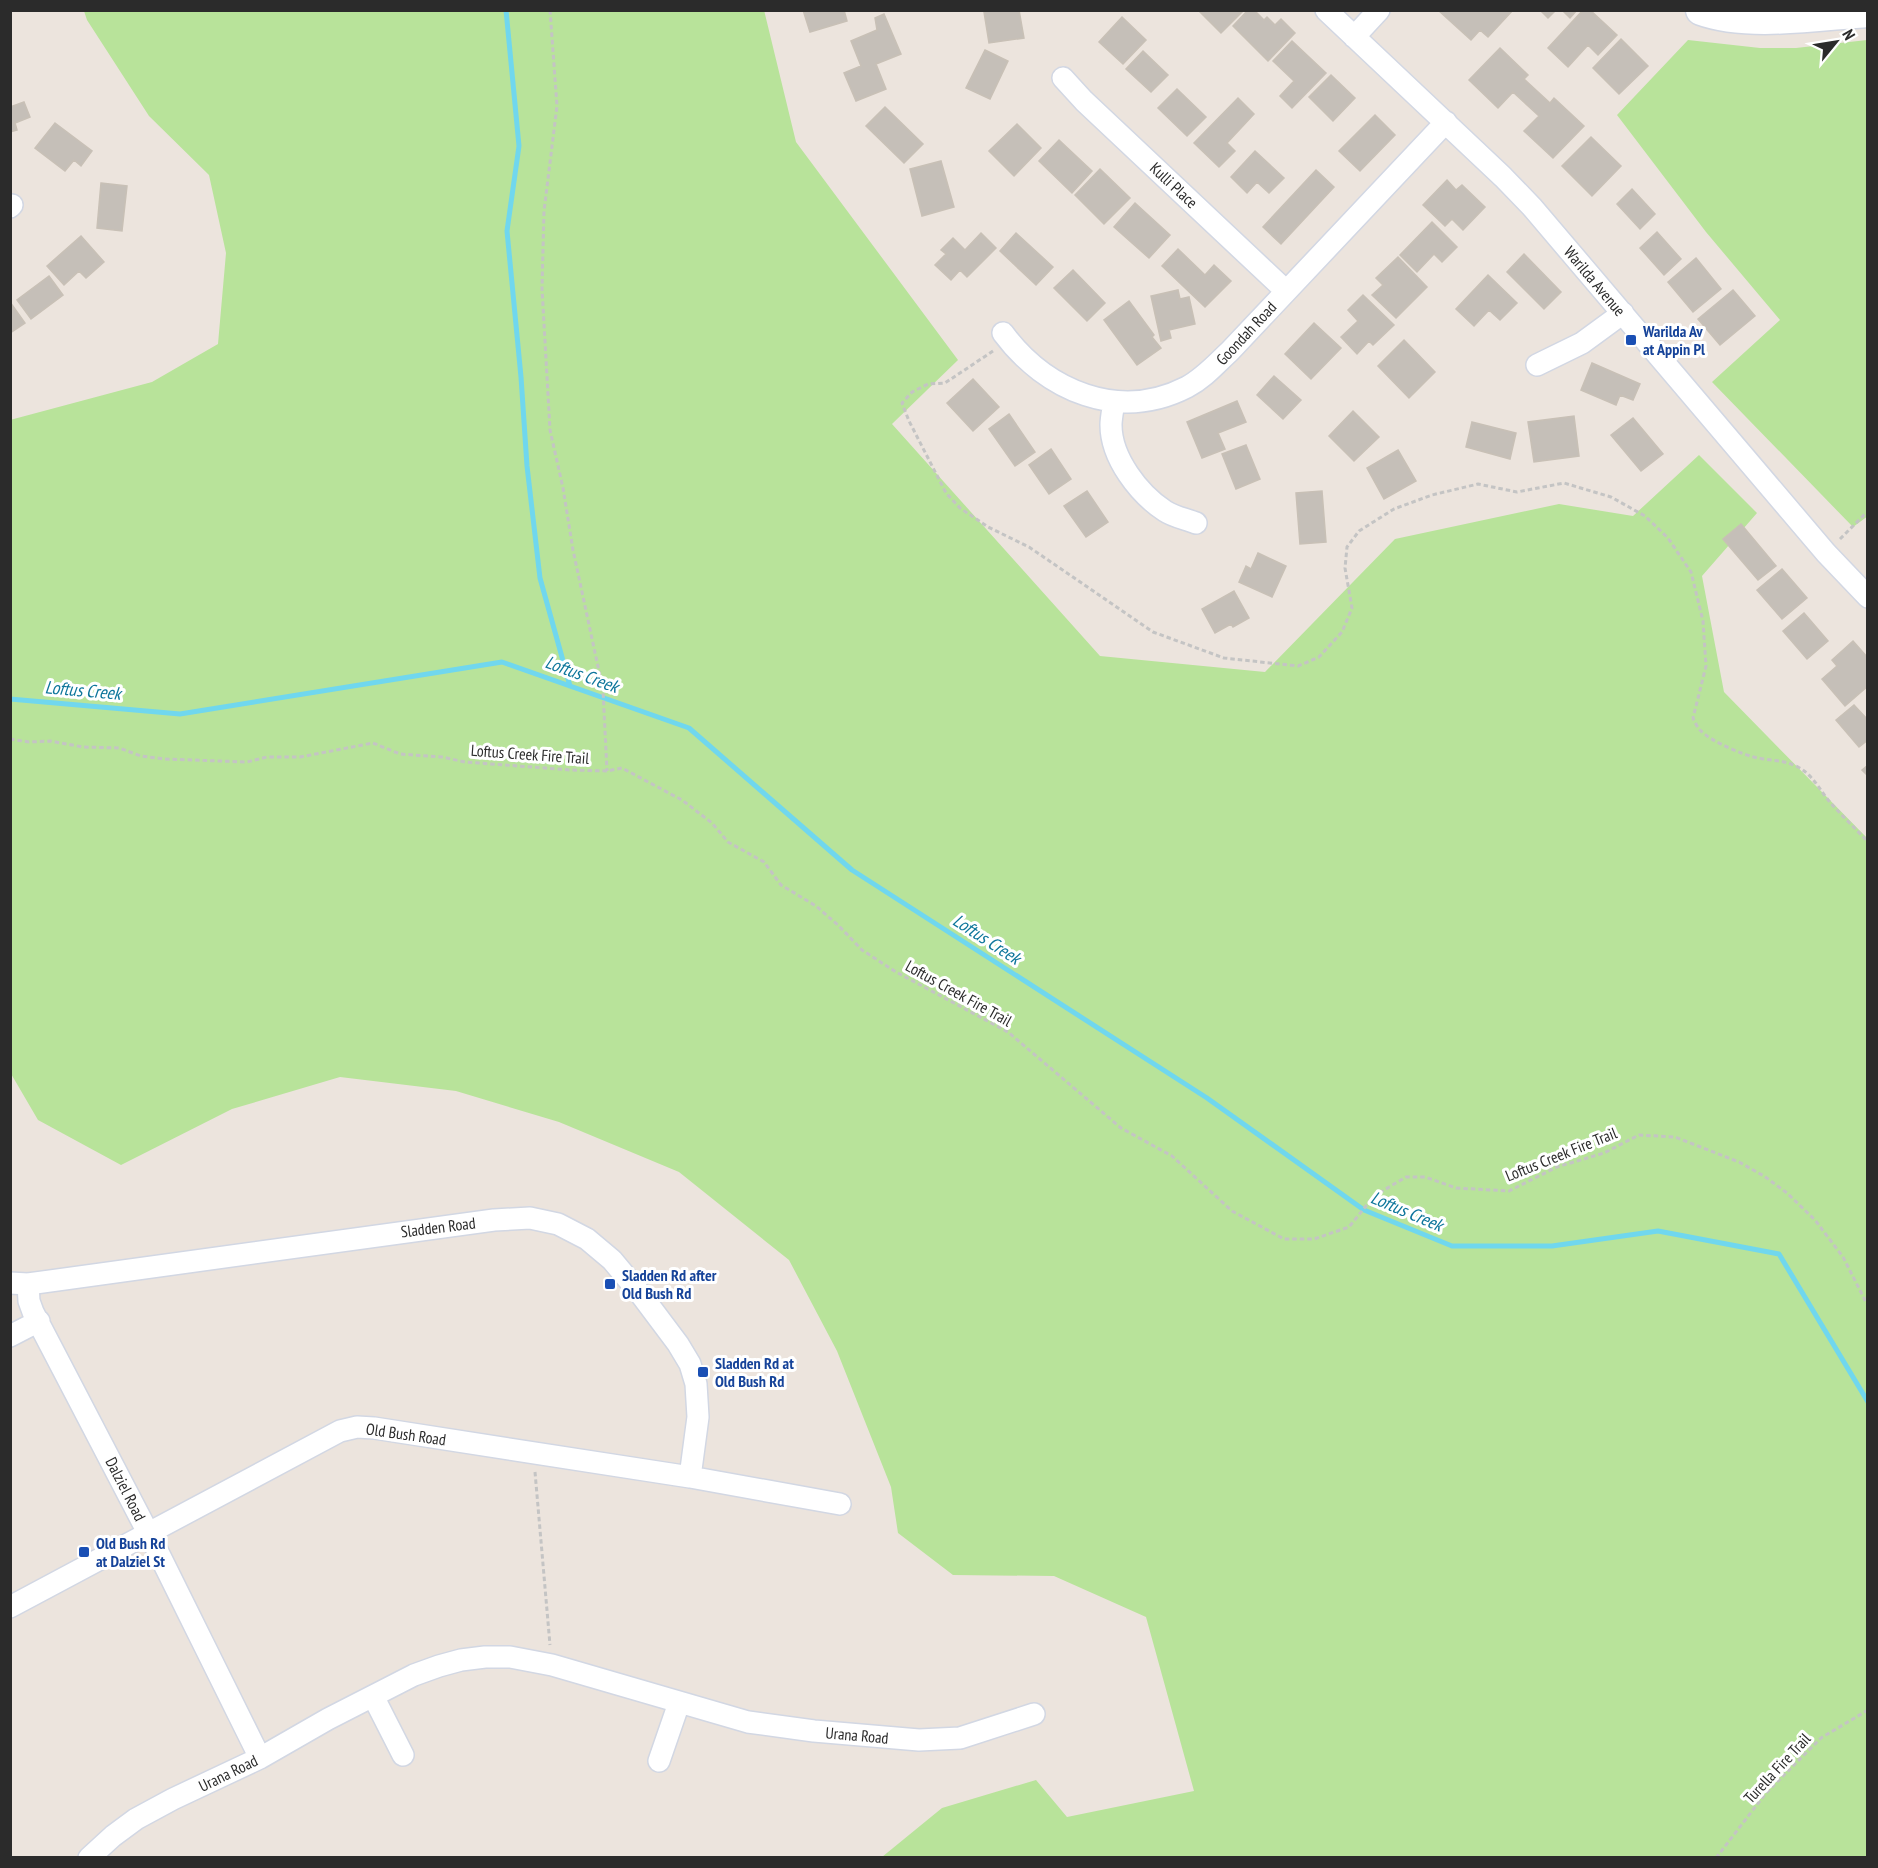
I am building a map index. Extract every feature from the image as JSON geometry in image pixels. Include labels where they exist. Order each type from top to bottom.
[{"type":"street","name":"Warilda Avenue","points":[[1326,10],[1446,122],[1532,207],[1826,553],[1868,597]]},
{"type":"street","points":[[1354,37],[1379,10]]},
{"type":"street","points":[[1701,10],[1737,18],[1868,12]]},
{"type":"street","name":"Kulli Place","points":[[1063,78],[1092,109],[1286,291]]},
{"type":"street","name":"Goondah Road","points":[[1006,337],[1018,354],[1036,370],[1057,383],[1085,395],[1114,402],[1165,396],[1187,387],[1207,374],[1446,122]]},
{"type":"street","points":[[1537,365],[1582,343],[1623,314]]},
{"type":"street","points":[[1114,402],[1111,426],[1121,462],[1149,498],[1166,512],[1196,523]]},
{"type":"street","name":"Sladden Road","points":[[19,1284],[494,1220],[530,1218],[558,1224],[587,1239],[612,1260],[678,1344],[690,1364],[696,1384],[698,1417],[690,1478]]},
{"type":"street","name":"Dalziel Road","points":[[19,1284],[148,1532],[260,1758]]},
{"type":"street","points":[[10,1335],[39,1321]]},
{"type":"street","name":"Old Bush Road","points":[[10,1607],[340,1431],[357,1427],[690,1478],[840,1504]]},
{"type":"street","name":"Urana Road","points":[[89,1857],[112,1836],[136,1819],[173,1799],[260,1758],[328,1719],[414,1675],[461,1660],[485,1657],[510,1658],[552,1665],[748,1722],[814,1731],[919,1740],[960,1738],[1034,1714]]},
{"type":"street","points":[[373,1696],[404,1755]]},
{"type":"street","points":[[659,1761],[679,1703]]},
{"type":"path","points":[[550,10],[557,106],[544,212],[542,288],[550,430],[603,690],[607,771]]},
{"type":"path","points":[[1006,337],[945,383],[928,384],[912,392],[902,404],[909,420],[946,493],[960,508],[988,527],[1029,547],[1153,632],[1224,658],[1298,666],[1319,657],[1342,632],[1352,608],[1345,568],[1347,547],[1359,531],[1394,509],[1431,495],[1478,484],[1517,492],[1564,483],[1611,496],[1645,516],[1668,538],[1691,572],[1703,621],[1706,666],[1693,718],[1700,730],[1718,743],[1730,746],[1746,755],[1770,760],[1785,760],[1800,768],[1817,782],[1829,800],[1868,842]]},
{"type":"path","points":[[1826,553],[1868,512]]},
{"type":"path","name":"Loftus Creek Fire Trail","points":[[10,739],[29,742],[50,741],[83,747],[119,748],[141,756],[165,759],[247,762],[267,757],[300,757],[373,743],[400,754],[442,757],[465,762],[607,771],[622,768],[682,800],[712,823],[728,842],[764,862],[781,885],[816,906],[862,950],[896,972],[1008,1032],[1121,1128],[1172,1156],[1232,1211],[1284,1239],[1314,1239],[1349,1227],[1374,1196],[1406,1177],[1425,1177],[1456,1188],[1509,1191],[1557,1167],[1604,1153],[1639,1135],[1675,1137],[1739,1162],[1764,1176],[1787,1193],[1815,1220],[1843,1257],[1868,1306]]},
{"type":"path","points":[[535,1471],[552,1665]]},
{"type":"path","name":"Turella Fire Trail","points":[[1716,1857],[1766,1793],[1821,1738],[1868,1710]]},
{"type":"green space","points":[[764,10],[796,142],[958,360],[892,424],[1100,656],[1265,672],[1395,539],[1559,504],[1633,516],[1699,455],[1757,513],[1702,576],[1724,692],[1867,838],[1867,1857],[882,1857],[942,1808],[1036,1780],[1067,1817],[1194,1791],[1146,1617],[1054,1576],[953,1575],[898,1533],[891,1487],[837,1351],[789,1260],[679,1172],[559,1122],[456,1091],[340,1077],[232,1109],[121,1165],[38,1120],[10,1072],[10,420],[152,382],[218,344],[226,253],[209,175],[149,116],[87,20],[84,11]]},
{"type":"green space","points":[[1688,40],[1760,48],[1796,48],[1867,40],[1868,516],[1853,527],[1712,382],[1780,320],[1706,232],[1617,115]]},
{"type":"building","points":[[803,10],[844,10],[847,21],[810,32]]},
{"type":"building","points":[[1019,10],[1024,38],[989,43],[984,12]]},
{"type":"building","points":[[1198,10],[1244,10],[1221,33]]},
{"type":"building","points":[[1248,10],[1254,10],[1264,20],[1267,17],[1275,25],[1281,19],[1295,33],[1268,61],[1233,26]]},
{"type":"building","points":[[1438,10],[1513,10],[1488,37],[1480,30],[1471,40]]},
{"type":"building","points":[[1540,10],[1556,10],[1548,18]]},
{"type":"building","points":[[1562,10],[1577,10],[1570,18]]},
{"type":"building","points":[[1583,10],[1590,10],[1617,35],[1598,55],[1588,45],[1568,67],[1548,48]]},
{"type":"building","points":[[884,14],[901,54],[876,64],[886,89],[856,101],[844,73],[861,66],[851,41],[877,30],[875,18]]},
{"type":"building","points":[[1122,17],[1146,40],[1123,64],[1099,42]]},
{"type":"building","points":[[1621,39],[1648,66],[1619,94],[1593,68]]},
{"type":"building","points":[[1292,41],[1326,73],[1292,108],[1280,96],[1294,81],[1273,61]]},
{"type":"building","points":[[1500,48],[1528,75],[1524,79],[1550,103],[1554,98],[1584,126],[1553,158],[1524,131],[1539,116],[1513,92],[1498,108],[1469,80]]},
{"type":"building","points":[[985,50],[1008,61],[990,99],[966,88]]},
{"type":"building","points":[[1143,51],[1168,75],[1151,92],[1126,69]]},
{"type":"building","points":[[1331,75],[1355,98],[1333,121],[1309,97]]},
{"type":"building","points":[[1177,89],[1206,117],[1187,136],[1158,108]]},
{"type":"building","points":[[1238,98],[1254,114],[1227,143],[1235,151],[1219,167],[1194,143]]},
{"type":"building","points":[[24,102],[30,117],[15,123],[17,130],[10,132],[10,107]]},
{"type":"building","points":[[885,107],[923,144],[904,163],[866,126]]},
{"type":"building","points":[[1375,115],[1395,135],[1360,171],[1339,151]]},
{"type":"building","points":[[55,123],[92,151],[81,166],[74,160],[65,171],[35,148]]},
{"type":"building","points":[[1017,124],[1041,148],[1014,176],[989,151]]},
{"type":"building","points":[[1591,137],[1621,166],[1592,196],[1562,166]]},
{"type":"building","points":[[1059,140],[1092,171],[1072,193],[1039,161]]},
{"type":"building","points":[[1255,151],[1284,178],[1269,193],[1257,182],[1247,193],[1231,177]]},
{"type":"building","points":[[941,161],[954,207],[922,216],[910,169]]},
{"type":"building","points":[[1100,169],[1130,198],[1104,224],[1075,195]]},
{"type":"building","points":[[1316,170],[1334,187],[1281,244],[1263,227]]},
{"type":"building","points":[[1447,180],[1456,190],[1462,185],[1485,207],[1463,230],[1452,219],[1445,226],[1423,205]]},
{"type":"building","points":[[101,183],[127,186],[122,231],[97,228]]},
{"type":"building","points":[[1632,189],[1655,214],[1640,229],[1617,204]]},
{"type":"building","points":[[1135,203],[1170,235],[1149,258],[1114,227]]},
{"type":"building","points":[[1432,222],[1457,247],[1442,262],[1434,254],[1417,272],[1400,255]]},
{"type":"building","points":[[1657,232],[1681,259],[1664,275],[1640,248]]},
{"type":"building","points":[[981,233],[996,248],[967,277],[960,270],[951,280],[935,265],[946,254],[941,250],[953,238],[965,250]]},
{"type":"building","points":[[1016,233],[1053,267],[1036,285],[1000,251]]},
{"type":"building","points":[[81,236],[104,262],[86,278],[79,271],[64,285],[47,266]]},
{"type":"building","points":[[1178,249],[1205,275],[1214,265],[1231,281],[1205,307],[1162,266]]},
{"type":"building","points":[[1524,254],[1561,292],[1544,309],[1507,272]]},
{"type":"building","points":[[1398,257],[1427,287],[1396,318],[1372,295],[1383,285],[1376,278]]},
{"type":"building","points":[[1696,258],[1721,289],[1693,312],[1668,282]]},
{"type":"building","points":[[1073,270],[1105,303],[1087,321],[1054,288]]},
{"type":"building","points":[[1488,275],[1517,303],[1500,320],[1489,310],[1474,326],[1456,309]]},
{"type":"building","points":[[49,276],[63,295],[31,319],[17,300]]},
{"type":"building","points":[[1178,290],[1180,299],[1189,297],[1195,324],[1169,330],[1171,338],[1161,341],[1151,296]]},
{"type":"building","points":[[1733,290],[1755,316],[1720,345],[1698,319]]},
{"type":"building","points":[[1363,295],[1394,325],[1373,345],[1369,341],[1357,354],[1341,337],[1358,321],[1348,310]]},
{"type":"building","points":[[1129,301],[1161,348],[1137,365],[1104,320]]},
{"type":"building","points":[[10,302],[25,323],[10,333]]},
{"type":"building","points":[[1314,323],[1341,348],[1311,379],[1285,354]]},
{"type":"building","points":[[1404,340],[1435,372],[1409,398],[1378,366]]},
{"type":"building","points":[[1592,363],[1640,384],[1633,400],[1620,395],[1616,405],[1581,390]]},
{"type":"building","points":[[1274,376],[1301,400],[1283,419],[1257,395]]},
{"type":"building","points":[[973,379],[999,407],[973,431],[947,403]]},
{"type":"building","points":[[1237,401],[1246,422],[1218,433],[1225,449],[1202,458],[1187,422]]},
{"type":"building","points":[[1353,411],[1379,437],[1354,461],[1329,436]]},
{"type":"building","points":[[1009,414],[1035,452],[1015,466],[989,429]]},
{"type":"building","points":[[1574,416],[1579,456],[1534,462],[1528,422]]},
{"type":"building","points":[[1633,418],[1663,454],[1641,471],[1611,435]]},
{"type":"building","points":[[1472,422],[1516,433],[1510,459],[1466,447]]},
{"type":"building","points":[[1246,445],[1260,479],[1236,489],[1222,454]]},
{"type":"building","points":[[1051,449],[1071,479],[1049,494],[1029,465]]},
{"type":"building","points":[[1398,450],[1416,481],[1384,499],[1367,468]]},
{"type":"building","points":[[1087,491],[1108,522],[1086,537],[1064,506]]},
{"type":"building","points":[[1322,491],[1326,542],[1300,544],[1296,493]]},
{"type":"building","points":[[1741,524],[1776,566],[1758,580],[1723,539]]},
{"type":"building","points":[[1258,553],[1286,566],[1272,597],[1239,582],[1246,566],[1251,569]]},
{"type":"building","points":[[1782,569],[1807,598],[1782,619],[1757,590]]},
{"type":"building","points":[[1234,591],[1249,618],[1215,633],[1202,609]]},
{"type":"building","points":[[1804,613],[1828,641],[1807,659],[1783,631]]},
{"type":"building","points":[[1853,641],[1868,658],[1868,686],[1845,706],[1822,679],[1837,666],[1832,660]]},
{"type":"building","points":[[1854,705],[1868,720],[1868,740],[1859,747],[1836,720]]},
{"type":"building","points":[[1868,765],[1868,776],[1862,770]]},
{"type":"waterway","points":[[506,10],[519,146],[507,231],[527,466],[540,578],[570,686]]},
{"type":"waterway","name":"Loftus Creek","points":[[10,699],[180,714],[502,662],[689,728],[852,870],[1207,1098],[1364,1210],[1452,1246],[1552,1246],[1658,1231],[1779,1254],[1868,1402]]},
{"type":"place","name":"Warilda Av at Appin Pl","points":[[1631,340]]},
{"type":"place","name":"Sladden Rd after Old Bush Rd","points":[[610,1284]]},
{"type":"place","name":"Sladden Rd at Old Bush Rd","points":[[703,1372]]},
{"type":"place","name":"Old Bush Rd at Dalziel St","points":[[84,1552]]}]
